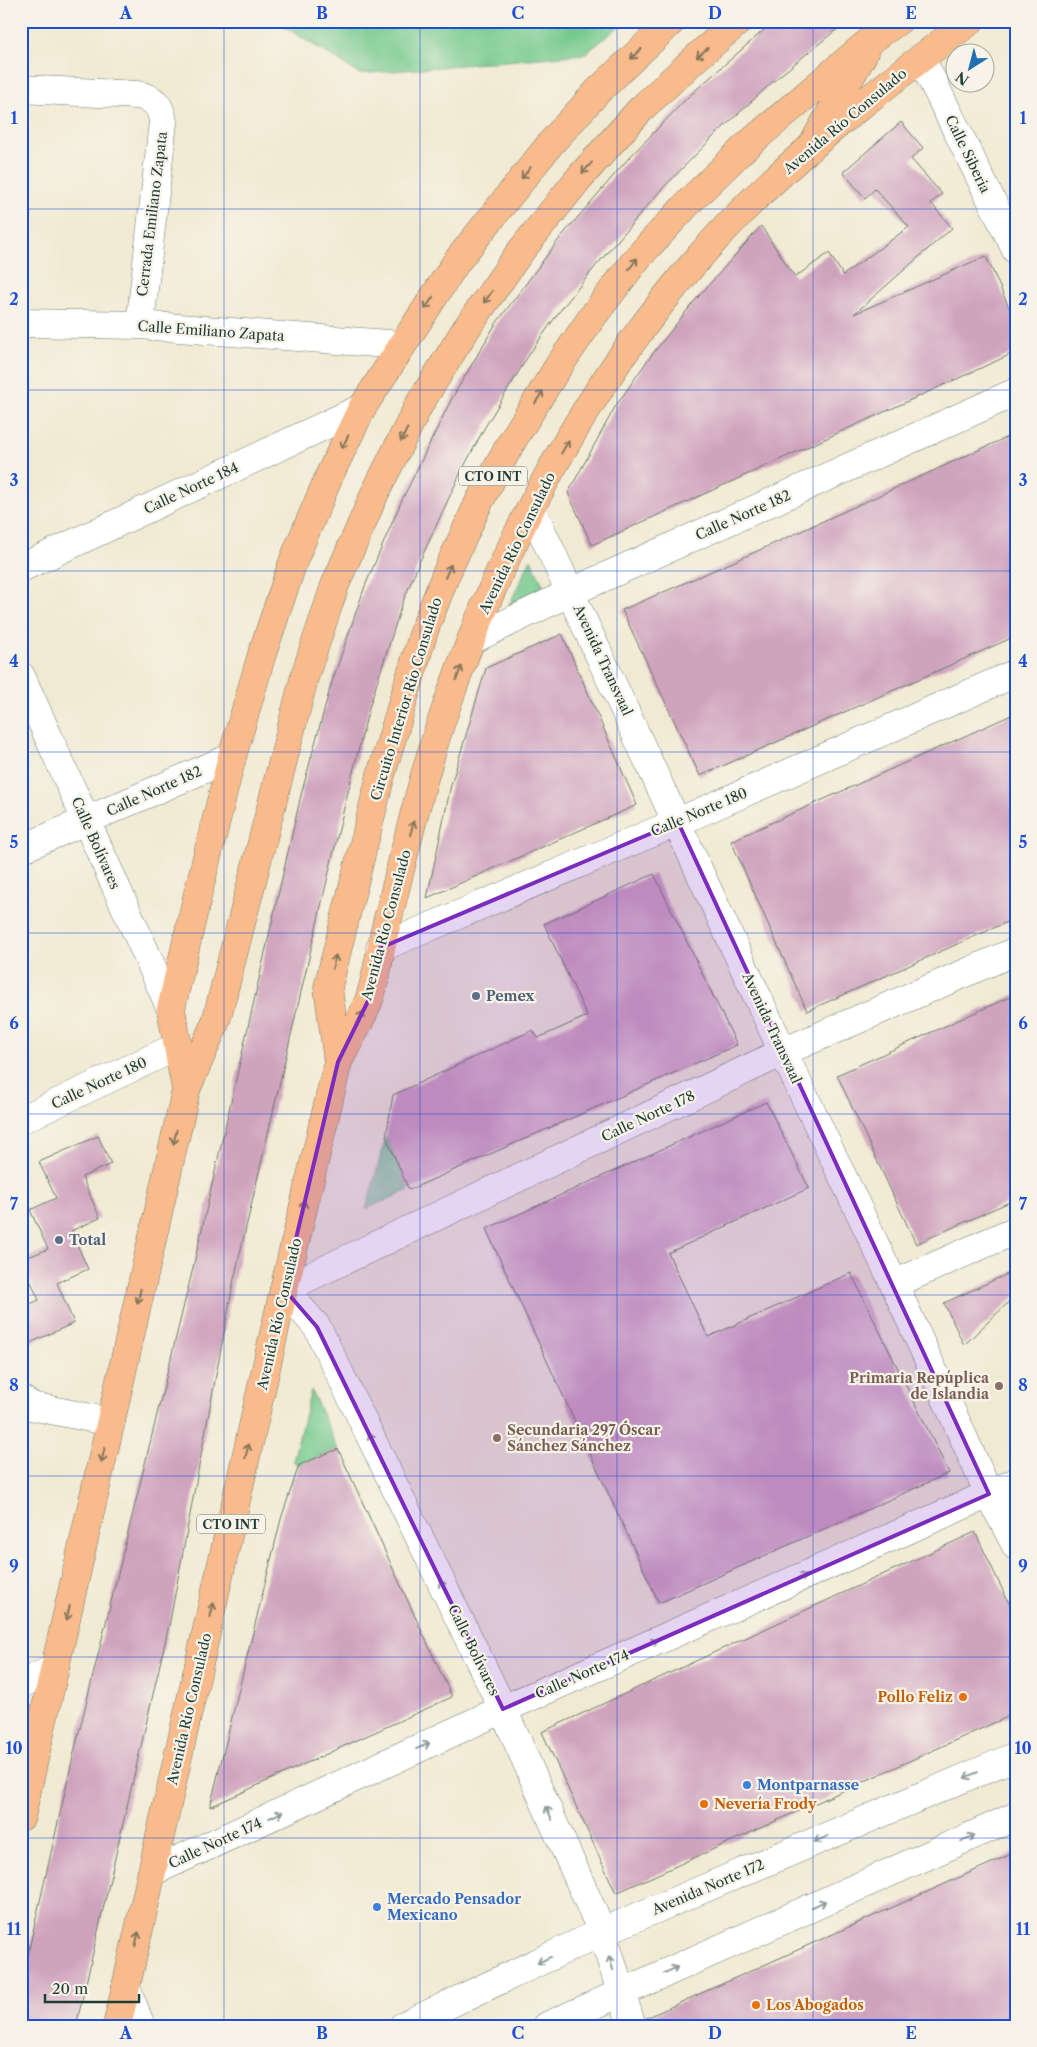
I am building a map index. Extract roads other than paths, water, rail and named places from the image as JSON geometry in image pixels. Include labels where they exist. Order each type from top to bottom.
[{"type":"main road","points":[[186,1090],[171,1009],[232,757],[262,654],[294,559],[331,472],[362,408],[401,345],[458,260],[551,143],[598,91],[672,21]]},
{"type":"main road","points":[[21,1817],[186,1090],[216,1021],[305,675],[335,585],[375,493],[420,403],[466,329],[520,252],[580,176],[641,109],[739,21]]},
{"type":"main road","name":"Circuito Interior Río Consulado","points":[[338,1062],[328,987],[378,785],[424,630],[446,574],[479,502],[511,443],[556,370],[593,316],[639,256],[692,199],[744,148],[871,40],[898,21]]},
{"type":"main road","name":"Avenida Río Consulado","points":[[117,2026],[284,1289],[338,1062],[369,999],[380,948],[432,750],[448,701],[493,586],[531,508],[610,373],[676,284],[746,207],[813,144],[920,58],[970,21]]},
{"type":"main road","points":[[813,144],[871,40]]},
{"type":"street","name":"Calle Siberia","points":[[920,58],[1016,250]]},
{"type":"street","name":"Cerrada Emiliano Zapata","points":[[21,89],[138,95],[148,97],[157,103],[162,112],[163,122],[140,325]]},
{"type":"street","name":"Calle Emiliano Zapata","points":[[21,323],[140,325],[401,345]]},
{"type":"street","name":"Calle Norte 182","points":[[472,640],[571,592],[1016,392]]},
{"type":"street","name":"Calle Norte 184","points":[[21,568],[362,408]]},
{"type":"street","name":"Avenida Transvaal","points":[[531,508],[783,1052],[894,1284],[989,1494],[1016,1546]]},
{"type":"street","name":"Calle Norte 180","points":[[380,948],[678,822],[1016,673]]},
{"type":"street","name":"Calle Bolívares","points":[[21,676],[171,1009]]},
{"type":"street","name":"Calle Norte 182","points":[[21,849],[232,757]]},
{"type":"street","name":"Calle Norte 178","points":[[284,1289],[783,1052],[1016,951]]},
{"type":"street","name":"Calle Norte 180","points":[[21,1120],[178,1046]]},
{"type":"street","points":[[894,1284],[1016,1230]]},
{"type":"street","name":"Calle Bolívares","points":[[284,1289],[317,1328],[503,1709],[602,1932],[632,2026]]},
{"type":"street","points":[[25,1405],[111,1422]]},
{"type":"street","name":"Calle Norte 174","points":[[152,1872],[503,1709],[1016,1482]]},
{"type":"street","points":[[21,1684],[55,1668]]},
{"type":"street","name":"Avenida Norte 172","points":[[403,2026],[602,1932],[1016,1756]]},
{"type":"street","points":[[547,2026],[1016,1816]]},
{"type":"street","points":[[126,1986],[141,2026]]},
{"type":"place","name":"Pemex","points":[[476,996]]},
{"type":"place","name":"Total","points":[[59,1240]]},
{"type":"place","name":"Primaria Repúplica de Islandia","points":[[999,1386]]},
{"type":"place","name":"Secundaria 297 Óscar Sánchez Sánchez","points":[[497,1438]]},
{"type":"place","name":"Pollo Feliz","points":[[963,1697]]},
{"type":"place","name":"Montparnasse","points":[[747,1785]]},
{"type":"place","name":"Nevería Frody","points":[[704,1804]]},
{"type":"place","name":"Mercado Pensador Mexicano","points":[[377,1907]]},
{"type":"place","name":"Los Abogados","points":[[756,2005]]}]
